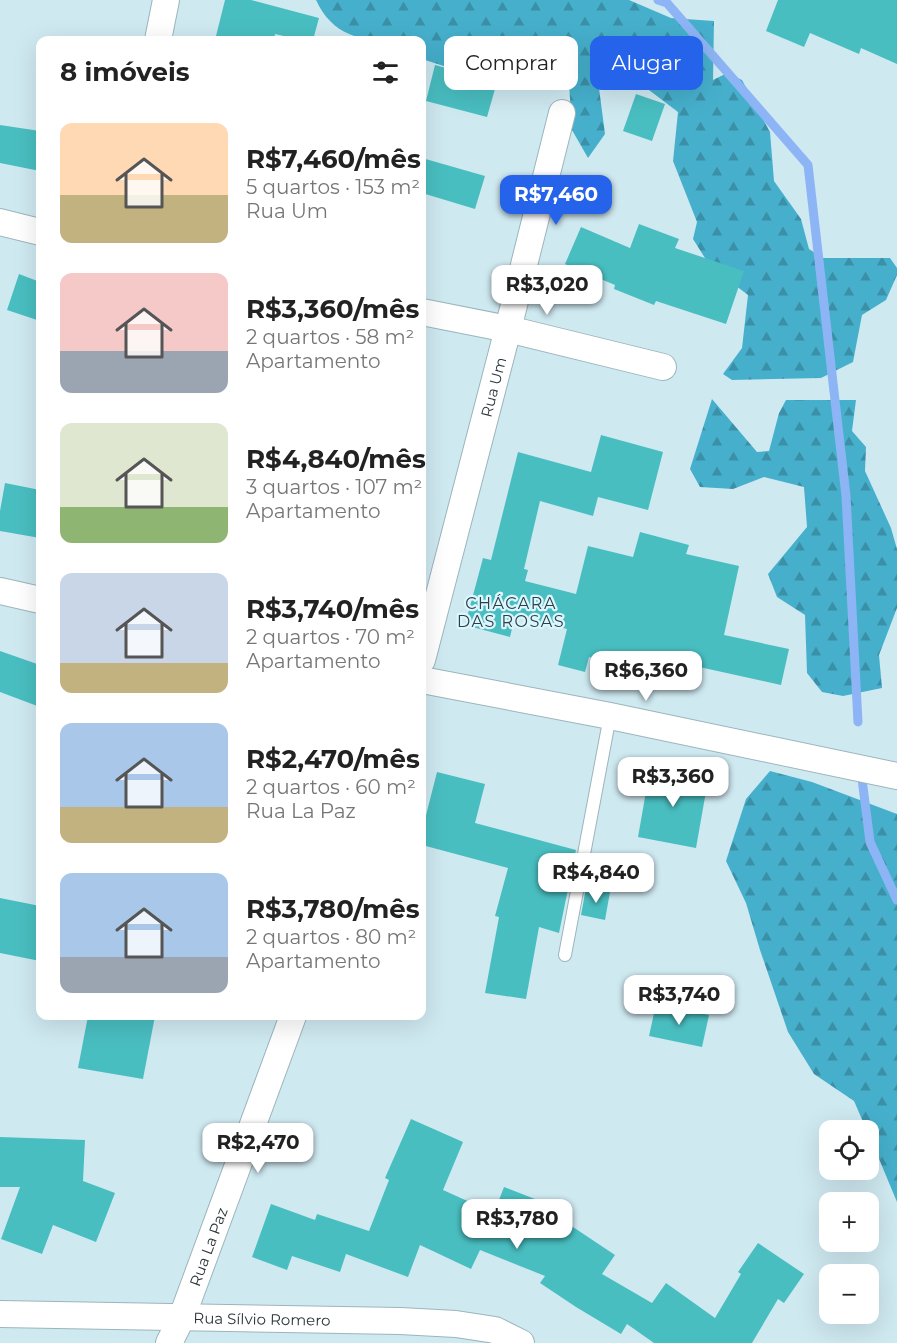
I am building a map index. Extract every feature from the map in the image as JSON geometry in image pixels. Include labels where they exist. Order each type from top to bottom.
[{"type":"street","points":[[159,36],[166,0]]},
{"type":"street","name":"Rua Um","points":[[426,645],[562,113]]},
{"type":"street","points":[[0,222],[36,231]]},
{"type":"street","points":[[426,313],[508,329],[663,367]]},
{"type":"street","points":[[0,591],[36,599]]},
{"type":"street","points":[[426,681],[610,716],[897,776]]},
{"type":"street","name":"Rua La Paz","points":[[169,1343],[182,1317],[292,1020]]},
{"type":"street","name":"Rua Sílvio Romero","points":[[0,1314],[456,1324],[495,1330],[521,1343]]},
{"type":"lane","points":[[565,955],[610,716]]},
{"type":"green space","points":[[316,0],[629,0],[671,18],[714,21],[713,80],[727,73],[742,80],[770,132],[774,181],[801,219],[809,249],[823,258],[890,258],[897,268],[897,275],[886,300],[862,315],[853,362],[821,378],[732,380],[723,374],[742,348],[748,295],[710,266],[693,239],[697,222],[673,161],[678,112],[649,90],[703,90],[703,36],[590,36],[590,90],[599,90],[605,134],[588,158],[572,130],[569,90],[578,90],[578,36],[444,36],[444,66],[426,60],[426,36],[356,36],[336,26],[325,15]]},
{"type":"green space","points":[[712,399],[757,452],[769,451],[779,413],[786,400],[856,400],[852,431],[866,447],[865,471],[891,528],[897,549],[897,608],[879,655],[882,688],[843,696],[822,692],[807,673],[805,615],[777,597],[768,574],[807,527],[804,487],[764,477],[733,489],[700,487],[690,469]]},
{"type":"green space","points":[[770,771],[812,782],[897,814],[897,1202],[879,1159],[879,1120],[862,1120],[854,1101],[814,1074],[788,1032],[746,903],[726,861],[746,799]]},
{"type":"building","points":[[225,0],[251,0],[319,18],[314,36],[275,34],[275,36],[216,36]]},
{"type":"building","points":[[778,0],[897,0],[897,64],[861,48],[859,54],[810,33],[804,47],[766,31]]},
{"type":"building","points":[[435,65],[444,67],[444,90],[495,90],[487,117],[426,101]]},
{"type":"building","points":[[636,94],[665,104],[652,141],[623,131]]},
{"type":"building","points":[[0,125],[36,130],[36,170],[0,163]]},
{"type":"building","points":[[426,159],[485,176],[475,209],[426,194]]},
{"type":"building","points":[[639,224],[679,239],[675,248],[744,271],[726,324],[656,301],[654,305],[614,289],[615,285],[565,264],[581,227],[630,248]]},
{"type":"building","points":[[19,274],[36,280],[36,320],[7,310]]},
{"type":"building","points":[[601,435],[663,452],[648,510],[598,497],[593,516],[540,501],[524,569],[528,570],[525,581],[576,594],[588,546],[633,557],[640,532],[689,545],[686,554],[739,566],[724,635],[789,649],[781,685],[663,659],[658,676],[589,657],[585,672],[558,665],[567,629],[515,616],[510,637],[465,625],[483,558],[491,560],[518,452],[591,472]]},
{"type":"building","points":[[5,483],[36,489],[36,537],[0,531],[0,511]]},
{"type":"building","points":[[0,651],[36,664],[36,706],[0,692]]},
{"type":"building","points":[[650,769],[708,780],[696,848],[638,837]]},
{"type":"building","points":[[437,772],[485,784],[475,823],[576,850],[559,933],[539,927],[526,999],[485,993],[499,917],[495,916],[508,868],[426,846],[426,815]]},
{"type":"building","points":[[586,888],[610,892],[605,920],[581,915]]},
{"type":"building","points":[[0,898],[36,905],[36,960],[0,953]]},
{"type":"building","points":[[656,1004],[709,1015],[702,1047],[649,1036]]},
{"type":"building","points":[[87,1020],[154,1020],[143,1079],[78,1068]]},
{"type":"building","points":[[411,1119],[463,1142],[443,1190],[494,1213],[504,1187],[558,1208],[555,1215],[615,1255],[602,1274],[652,1303],[666,1283],[715,1318],[741,1274],[738,1272],[758,1243],[804,1274],[784,1303],[778,1299],[752,1343],[654,1343],[627,1324],[621,1334],[576,1307],[540,1283],[545,1276],[480,1250],[471,1269],[420,1245],[408,1277],[346,1254],[340,1272],[292,1256],[287,1270],[252,1257],[271,1204],[315,1220],[317,1214],[369,1231],[389,1180],[385,1178]]},
{"type":"building","points":[[0,1137],[85,1140],[83,1181],[115,1193],[96,1242],[53,1225],[42,1254],[1,1239],[20,1187],[0,1187]]},
{"type":"waterway","points":[[658,0],[667,3],[808,165],[846,496],[858,722]]},
{"type":"waterway","points":[[861,771],[870,842],[897,900]]},
{"type":"district","name":"CHÁCARA DAS ROSAS","points":[[511,612]]}]
